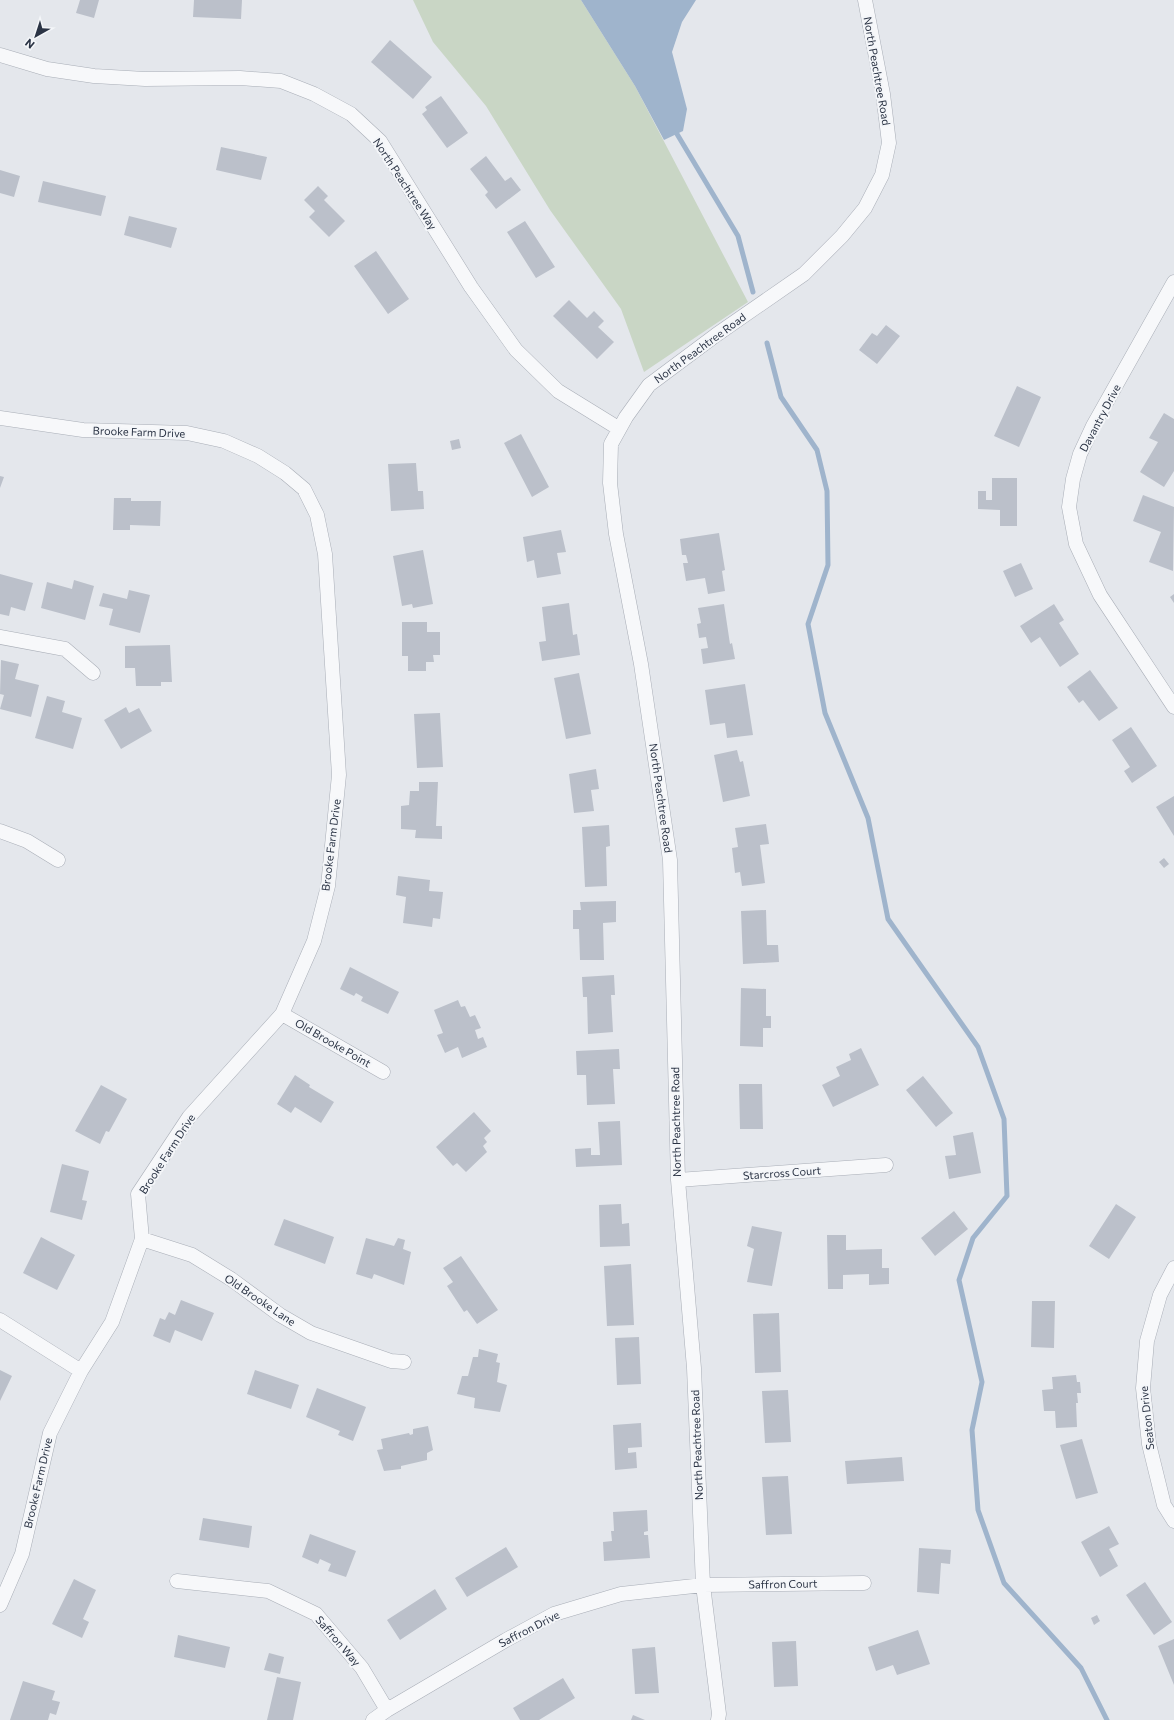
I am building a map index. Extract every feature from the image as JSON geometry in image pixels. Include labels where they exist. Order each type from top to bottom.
[{"type":"street","name":"North Peachtree Road","points":[[718,1720],[720,1714],[703,1585],[694,1368],[678,1180],[670,860],[641,664],[616,534],[610,483],[611,444],[618,428],[650,385],[716,334],[804,274],[842,236],[865,208],[882,175],[889,143],[883,94],[865,0]]},
{"type":"street","name":"North Peachtree Way","points":[[0,55],[47,69],[94,76],[144,79],[240,78],[282,81],[314,94],[351,114],[380,142],[471,287],[516,350],[558,391],[618,428]]},
{"type":"street","name":"Davantry Drive","points":[[1174,282],[1093,426],[1080,454],[1073,479],[1069,507],[1076,544],[1100,595],[1174,707]]},
{"type":"street","name":"Brooke Farm Drive","points":[[0,418],[83,430],[187,433],[224,442],[258,456],[285,473],[304,489],[317,515],[325,554],[339,775],[328,886],[314,941],[282,1014],[189,1117],[138,1194],[142,1239],[112,1322],[81,1371],[50,1433],[22,1554],[0,1605]]},
{"type":"street","points":[[0,637],[65,649],[93,673]]},
{"type":"street","points":[[0,831],[27,841],[58,860]]},
{"type":"street","name":"Old Brooke Point","points":[[282,1014],[383,1072]]},
{"type":"street","name":"Starcross Court","points":[[678,1180],[886,1166]]},
{"type":"street","name":"Old Brooke Lane","points":[[142,1239],[192,1255],[231,1279],[280,1315],[311,1333],[390,1361],[404,1362]]},
{"type":"street","name":"Seaton Drive","points":[[1174,1268],[1160,1295],[1147,1341],[1143,1388],[1148,1444],[1164,1504],[1174,1521]]},
{"type":"street","points":[[0,1320],[81,1371]]},
{"type":"street","name":"Saffron Way","points":[[176,1581],[268,1591],[316,1614],[362,1668],[387,1710]]},
{"type":"street","name":"Saffron Court","points":[[703,1585],[864,1583]]},
{"type":"street","name":"Saffron Drive","points":[[373,1720],[387,1710],[506,1640],[554,1614],[621,1594],[703,1585]]},
{"type":"green space","points":[[413,0],[581,0],[635,86],[748,302],[644,372],[621,309],[550,210],[486,106],[433,42]]},
{"type":"water","points":[[581,0],[696,0],[682,22],[672,52],[687,109],[683,131],[664,140],[635,86]]},
{"type":"building","points":[[80,0],[99,0],[94,18],[76,13]]},
{"type":"building","points":[[194,0],[242,0],[241,19],[193,17]]},
{"type":"building","points":[[390,40],[432,77],[413,99],[371,62]]},
{"type":"building","points":[[441,96],[468,133],[447,148],[422,114],[427,110],[425,107]]},
{"type":"building","points":[[221,147],[267,157],[261,180],[216,170]]},
{"type":"building","points":[[486,156],[505,181],[511,177],[521,190],[496,209],[485,195],[488,192],[470,169]]},
{"type":"building","points":[[0,170],[20,176],[14,197],[0,193]]},
{"type":"building","points":[[43,181],[106,196],[101,216],[38,202]]},
{"type":"building","points":[[318,186],[328,196],[324,200],[345,221],[329,237],[309,217],[315,211],[304,200]]},
{"type":"building","points":[[129,216],[177,228],[171,248],[124,235]]},
{"type":"building","points":[[525,221],[555,267],[536,278],[507,232]]},
{"type":"building","points":[[376,251],[409,299],[388,314],[354,266]]},
{"type":"building","points":[[569,300],[587,318],[594,311],[604,321],[598,327],[614,342],[597,359],[553,316]]},
{"type":"building","points":[[886,325],[900,336],[877,364],[859,350],[872,333],[877,336]]},
{"type":"building","points":[[1017,386],[1041,397],[1019,447],[994,436]]},
{"type":"building","points":[[1164,413],[1174,419],[1174,471],[1164,487],[1140,472],[1158,442],[1149,438]]},
{"type":"building","points":[[521,434],[549,487],[532,497],[504,443]]},
{"type":"building","points":[[459,439],[461,448],[452,450],[450,441]]},
{"type":"building","points":[[416,463],[418,491],[423,491],[424,509],[391,511],[388,464]]},
{"type":"building","points":[[0,476],[4,477],[0,488]]},
{"type":"building","points":[[992,478],[1017,478],[1017,526],[1000,526],[1000,510],[978,509],[978,491],[986,491],[986,500],[992,500]]},
{"type":"building","points":[[1143,495],[1174,507],[1173,571],[1149,562],[1161,532],[1133,521]]},
{"type":"building","points":[[114,498],[131,498],[131,501],[161,501],[160,526],[130,525],[130,530],[113,530]]},
{"type":"building","points":[[561,530],[566,552],[557,553],[561,574],[537,578],[534,560],[527,562],[523,537]]},
{"type":"building","points":[[719,533],[725,570],[722,571],[725,591],[708,594],[705,578],[686,581],[683,563],[688,563],[686,555],[682,555],[680,539]]},
{"type":"building","points":[[423,550],[433,604],[413,608],[412,604],[402,606],[393,556]]},
{"type":"building","points":[[1021,563],[1033,589],[1015,597],[1003,571]]},
{"type":"building","points":[[0,574],[33,583],[25,611],[11,607],[9,616],[0,614]]},
{"type":"building","points":[[74,580],[94,586],[85,620],[41,608],[47,582],[72,589]]},
{"type":"building","points":[[129,590],[150,595],[140,633],[109,625],[113,609],[99,606],[103,593],[127,599]]},
{"type":"building","points":[[1174,594],[1174,603],[1170,597]]},
{"type":"building","points":[[569,603],[573,635],[577,634],[580,655],[542,661],[539,642],[546,641],[542,607]]},
{"type":"building","points":[[724,604],[730,644],[732,643],[735,659],[703,664],[701,649],[708,648],[706,637],[699,638],[697,624],[701,623],[698,608]]},
{"type":"building","points":[[1054,604],[1064,620],[1059,623],[1079,654],[1060,667],[1040,637],[1031,643],[1020,626]]},
{"type":"building","points":[[402,622],[427,622],[427,632],[440,632],[440,655],[433,655],[434,662],[426,662],[426,671],[408,671],[408,656],[402,656]]},
{"type":"building","points":[[170,645],[172,682],[161,682],[161,686],[136,686],[135,668],[125,668],[125,646]]},
{"type":"building","points":[[1,660],[19,664],[15,679],[39,685],[31,717],[0,709],[4,695],[0,694]]},
{"type":"building","points":[[1090,670],[1118,708],[1099,721],[1083,700],[1079,703],[1067,687]]},
{"type":"building","points":[[579,673],[591,734],[566,739],[554,678]]},
{"type":"building","points":[[745,684],[753,735],[727,738],[725,723],[710,725],[705,690]]},
{"type":"building","points":[[47,696],[65,701],[62,712],[82,718],[73,749],[35,738]]},
{"type":"building","points":[[126,707],[129,713],[139,708],[152,731],[121,749],[104,720]]},
{"type":"building","points":[[440,713],[443,767],[417,768],[414,714]]},
{"type":"building","points":[[1131,727],[1157,766],[1132,783],[1124,771],[1130,767],[1112,740]]},
{"type":"building","points":[[737,750],[740,762],[743,761],[750,796],[723,802],[714,755]]},
{"type":"building","points":[[596,769],[599,789],[591,790],[594,811],[574,813],[569,774]]},
{"type":"building","points":[[419,782],[438,782],[436,826],[442,826],[442,839],[415,838],[416,830],[401,829],[401,806],[409,805],[410,791],[419,791]]},
{"type":"building","points":[[1174,796],[1174,836],[1156,807]]},
{"type":"building","points":[[766,824],[769,844],[760,845],[765,883],[742,886],[740,872],[735,873],[732,848],[738,847],[735,828]]},
{"type":"building","points":[[609,825],[610,846],[606,847],[607,886],[585,887],[582,827]]},
{"type":"building","points":[[1164,858],[1169,864],[1164,868],[1159,862]]},
{"type":"building","points":[[398,876],[430,880],[429,891],[443,892],[440,919],[433,918],[432,927],[403,923],[406,897],[396,895]]},
{"type":"building","points":[[616,901],[616,922],[603,923],[604,960],[580,960],[579,929],[573,929],[573,910],[581,910],[580,902]]},
{"type":"building","points":[[766,910],[767,945],[778,945],[779,962],[743,964],[741,911]]},
{"type":"building","points":[[350,967],[399,992],[388,1014],[361,1001],[363,997],[356,993],[354,996],[340,989]]},
{"type":"building","points":[[614,975],[615,995],[611,995],[613,1032],[588,1034],[587,997],[583,997],[582,977]]},
{"type":"building","points":[[741,988],[766,989],[766,1016],[771,1016],[771,1028],[763,1028],[763,1047],[740,1046]]},
{"type":"building","points":[[458,1000],[461,1007],[465,1006],[470,1017],[475,1015],[481,1028],[475,1030],[478,1039],[483,1037],[487,1047],[462,1058],[458,1047],[445,1053],[437,1035],[443,1033],[434,1010]]},
{"type":"building","points":[[861,1048],[879,1085],[833,1107],[822,1085],[840,1076],[836,1067],[851,1060],[849,1054]]},
{"type":"building","points":[[619,1049],[620,1069],[613,1069],[615,1104],[587,1105],[586,1075],[577,1075],[576,1051]]},
{"type":"building","points":[[295,1075],[310,1085],[309,1087],[334,1102],[321,1123],[295,1107],[291,1113],[277,1104]]},
{"type":"building","points":[[923,1076],[953,1113],[936,1127],[906,1090]]},
{"type":"building","points":[[739,1084],[762,1084],[763,1129],[740,1129]]},
{"type":"building","points":[[101,1085],[127,1099],[109,1132],[106,1131],[100,1144],[75,1131]]},
{"type":"building","points":[[474,1112],[491,1131],[484,1138],[487,1142],[483,1146],[487,1152],[466,1172],[457,1163],[453,1166],[436,1147]]},
{"type":"building","points":[[620,1121],[622,1165],[576,1167],[575,1149],[591,1148],[591,1155],[600,1155],[598,1122]]},
{"type":"building","points":[[973,1132],[981,1173],[949,1179],[945,1156],[956,1155],[953,1136]]},
{"type":"building","points":[[62,1164],[89,1171],[82,1200],[87,1201],[82,1220],[50,1212]]},
{"type":"building","points":[[621,1204],[622,1224],[629,1223],[630,1246],[600,1247],[599,1205]]},
{"type":"building","points":[[1116,1204],[1136,1217],[1109,1259],[1089,1246]]},
{"type":"building","points":[[954,1211],[968,1229],[935,1256],[921,1238]]},
{"type":"building","points":[[284,1219],[334,1237],[325,1264],[274,1245]]},
{"type":"building","points":[[752,1226],[782,1232],[772,1286],[747,1282],[754,1249],[747,1246]]},
{"type":"building","points":[[827,1235],[846,1235],[846,1250],[882,1249],[882,1268],[889,1268],[889,1284],[869,1285],[869,1274],[843,1275],[843,1289],[828,1289]]},
{"type":"building","points":[[41,1237],[75,1255],[57,1290],[23,1273]]},
{"type":"building","points":[[366,1238],[394,1246],[398,1238],[405,1240],[403,1249],[411,1252],[404,1285],[374,1274],[372,1279],[356,1274]]},
{"type":"building","points":[[461,1256],[498,1310],[477,1324],[467,1310],[464,1312],[447,1286],[453,1282],[443,1268]]},
{"type":"building","points":[[631,1264],[634,1325],[607,1326],[604,1266]]},
{"type":"building","points":[[181,1300],[214,1313],[202,1341],[175,1330],[170,1343],[153,1336],[160,1318],[165,1320],[169,1312],[175,1315]]},
{"type":"building","points":[[1032,1301],[1055,1301],[1054,1348],[1031,1347]]},
{"type":"building","points":[[779,1313],[781,1372],[755,1373],[753,1314]]},
{"type":"building","points":[[639,1337],[641,1384],[617,1385],[615,1338]]},
{"type":"building","points":[[479,1349],[498,1354],[496,1362],[500,1363],[497,1382],[507,1385],[500,1412],[474,1408],[475,1398],[457,1394],[462,1376],[468,1376],[473,1357],[478,1357]]},
{"type":"building","points":[[0,1370],[12,1376],[0,1401]]},
{"type":"building","points":[[255,1370],[299,1385],[291,1409],[247,1394]]},
{"type":"building","points":[[1076,1375],[1077,1382],[1080,1382],[1081,1393],[1077,1393],[1077,1427],[1056,1428],[1055,1411],[1044,1411],[1042,1390],[1053,1389],[1052,1377]]},
{"type":"building","points":[[317,1388],[366,1407],[353,1441],[338,1435],[340,1431],[306,1417]]},
{"type":"building","points":[[788,1390],[791,1442],[765,1443],[762,1391]]},
{"type":"building","points":[[641,1423],[642,1447],[628,1448],[628,1453],[636,1452],[637,1468],[615,1470],[613,1425]]},
{"type":"building","points":[[428,1426],[433,1450],[427,1453],[427,1460],[401,1466],[401,1469],[384,1471],[377,1450],[383,1449],[381,1439],[409,1433],[410,1435],[413,1434],[413,1429]]},
{"type":"building","points":[[1082,1439],[1098,1493],[1076,1499],[1060,1445]]},
{"type":"building","points":[[902,1457],[904,1481],[847,1484],[845,1461]]},
{"type":"building","points":[[788,1476],[792,1534],[766,1535],[762,1477]]},
{"type":"building","points":[[647,1510],[648,1531],[644,1532],[644,1535],[648,1535],[650,1558],[604,1561],[603,1542],[612,1541],[611,1531],[614,1531],[613,1512]]},
{"type":"building","points":[[203,1518],[252,1526],[249,1548],[199,1540]]},
{"type":"building","points":[[1109,1526],[1119,1544],[1109,1549],[1118,1566],[1100,1577],[1081,1542]]},
{"type":"building","points":[[310,1534],[356,1551],[346,1577],[328,1571],[331,1564],[320,1559],[318,1564],[302,1557]]},
{"type":"building","points":[[506,1547],[518,1567],[467,1597],[455,1578]]},
{"type":"building","points":[[919,1548],[951,1550],[950,1564],[941,1563],[939,1594],[917,1592]]},
{"type":"building","points":[[74,1579],[96,1590],[83,1619],[89,1622],[82,1638],[52,1624]]},
{"type":"building","points":[[1145,1582],[1172,1622],[1154,1635],[1126,1595]]},
{"type":"building","points":[[435,1589],[447,1609],[400,1640],[387,1620]]},
{"type":"building","points":[[1097,1615],[1100,1621],[1094,1625],[1091,1618]]},
{"type":"building","points":[[918,1630],[930,1664],[897,1675],[893,1665],[876,1671],[868,1647]]},
{"type":"building","points":[[178,1635],[230,1647],[225,1668],[174,1657]]},
{"type":"building","points":[[1174,1639],[1174,1685],[1158,1646]]},
{"type":"building","points":[[796,1641],[798,1686],[774,1687],[772,1642]]},
{"type":"building","points":[[655,1647],[659,1693],[635,1694],[632,1649]]},
{"type":"building","points":[[269,1653],[284,1657],[280,1674],[264,1670]]},
{"type":"building","points":[[277,1677],[301,1682],[293,1720],[267,1720]]},
{"type":"building","points":[[563,1678],[575,1698],[539,1720],[520,1720],[513,1708]]},
{"type":"building","points":[[23,1681],[55,1691],[52,1700],[60,1702],[56,1715],[50,1713],[48,1720],[10,1720]]},
{"type":"building","points":[[633,1715],[645,1720],[631,1720]]},
{"type":"waterway","points":[[677,134],[738,236],[753,292]]},
{"type":"waterway","points":[[767,343],[781,397],[817,450],[827,491],[828,565],[808,624],[825,713],[868,818],[888,919],[978,1047],[1004,1119],[1007,1196],[973,1238],[959,1280],[982,1382],[972,1430],[978,1510],[1004,1583],[1081,1668],[1107,1720]]}]
